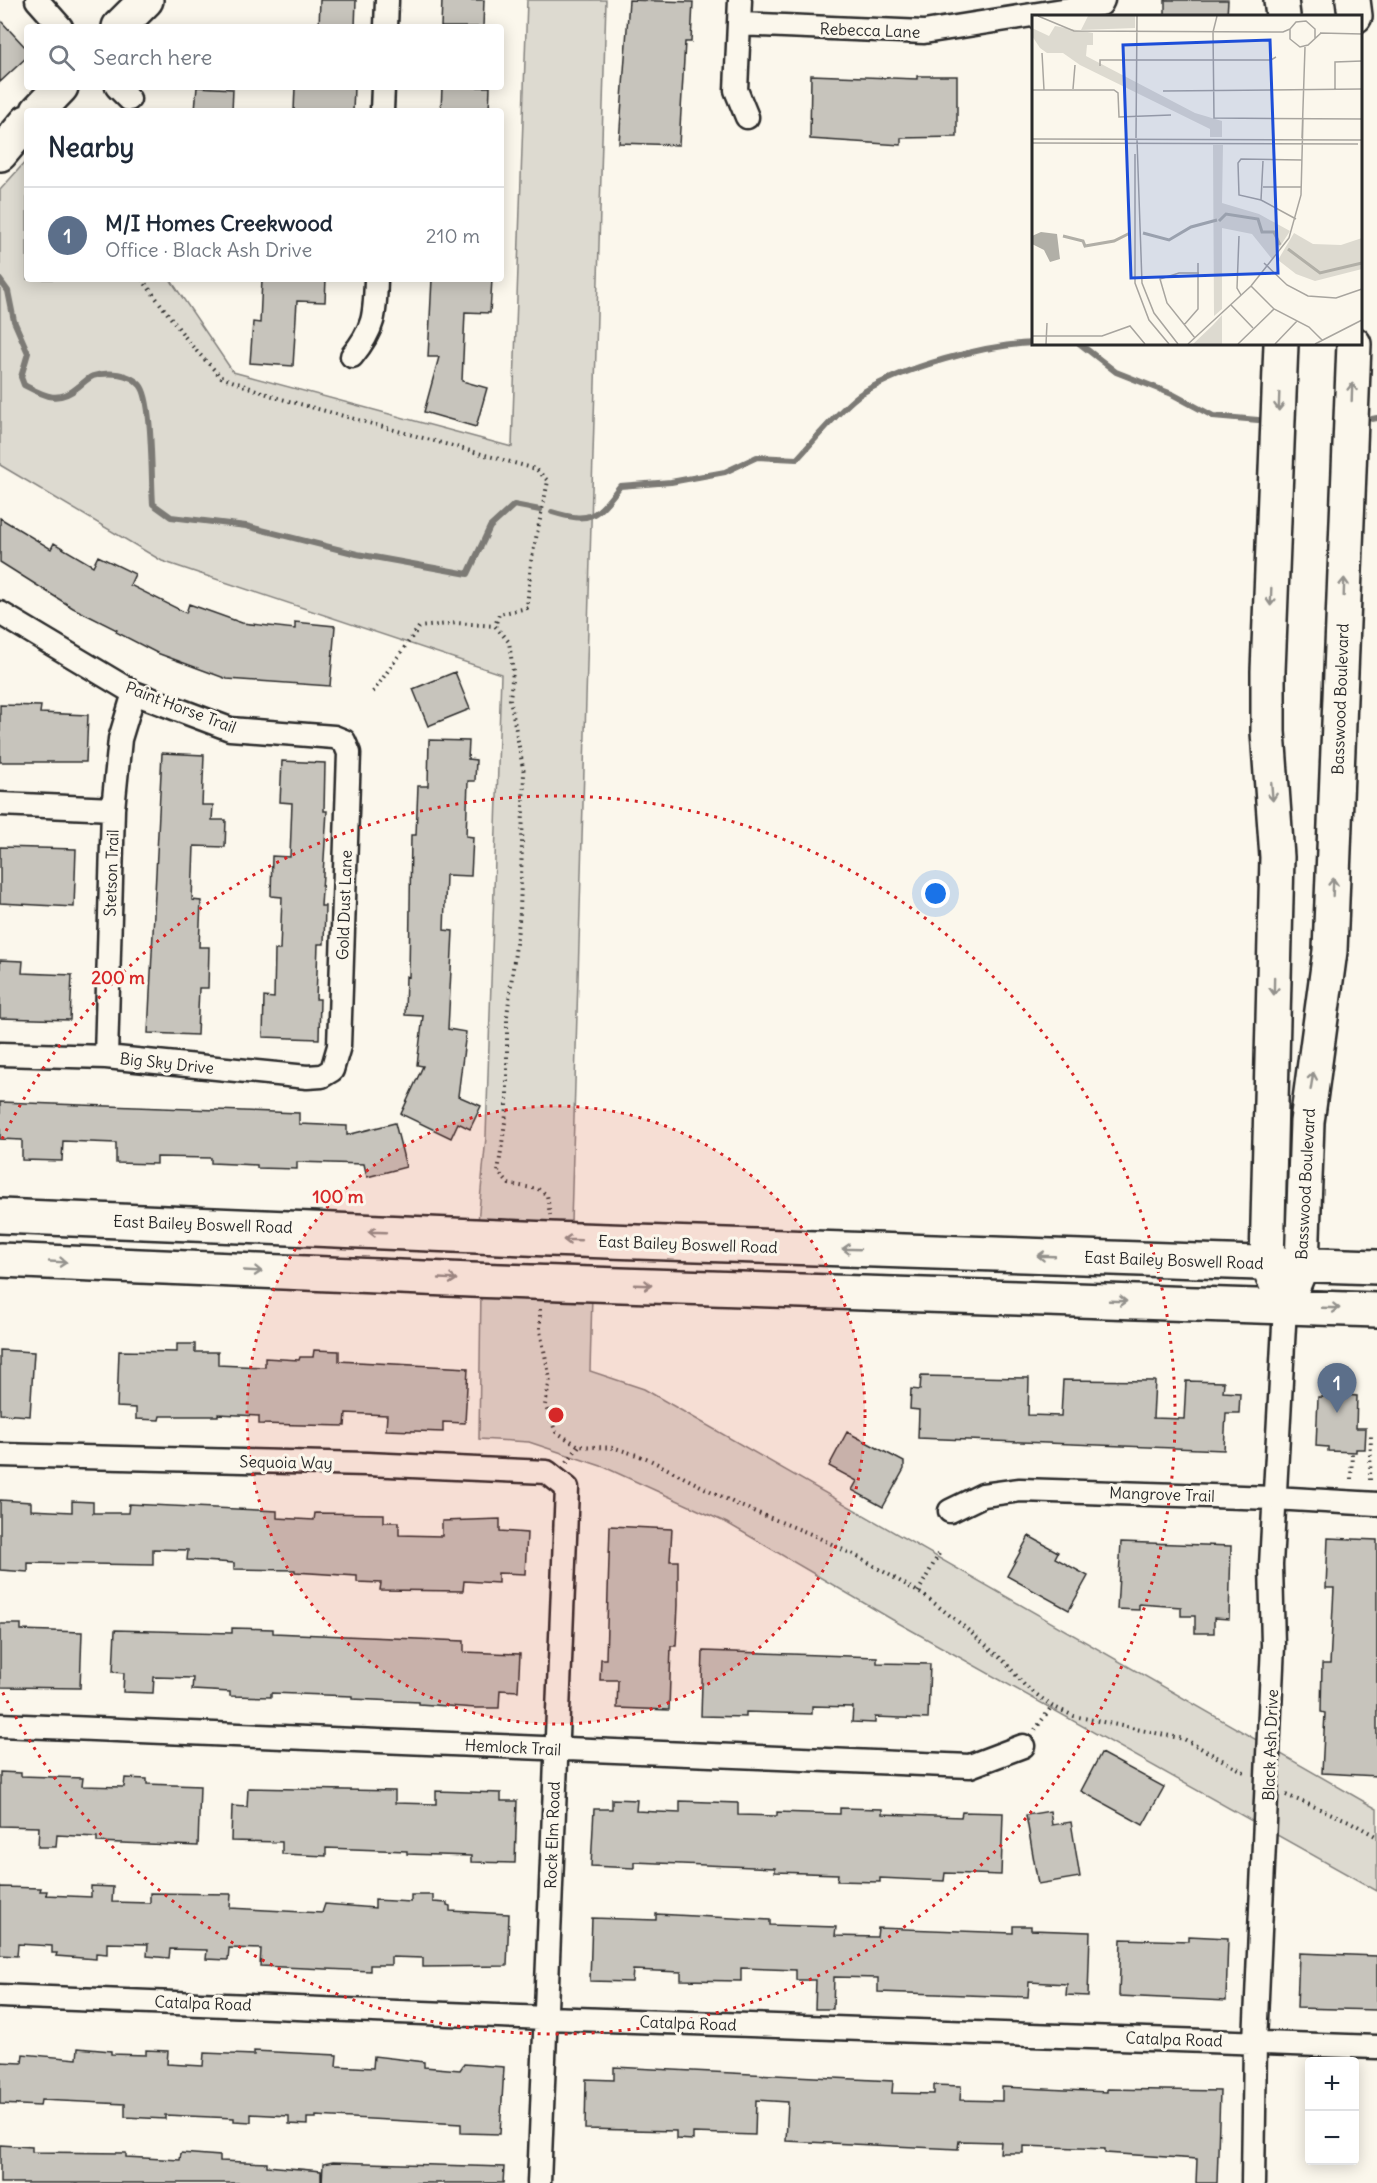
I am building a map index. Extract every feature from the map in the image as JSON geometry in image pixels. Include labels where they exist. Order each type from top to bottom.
[{"type":"main road","points":[[122,24],[146,0]]},
{"type":"main road","points":[[1281,0],[1283,15]]},
{"type":"main road","points":[[1353,0],[1355,15]]},
{"type":"main road","points":[[41,108],[57,90]]},
{"type":"main road","points":[[0,154],[24,126]]},
{"type":"main road","name":"Basswood Boulevard","points":[[1281,345],[1268,671],[1268,732],[1277,883],[1267,1263],[1285,1307]]},
{"type":"main road","name":"Basswood Boulevard","points":[[1285,1307],[1302,1265],[1307,1122],[1330,951],[1354,345]]},
{"type":"main road","name":"East Bailey Boswell Road","points":[[0,1216],[585,1240],[1377,1268]]},
{"type":"main road","points":[[0,1260],[471,1281],[1377,1310]]},
{"type":"street","points":[[38,0],[58,24]]},
{"type":"street","points":[[386,24],[387,0]]},
{"type":"street","points":[[740,0],[736,90],[747,117]]},
{"type":"street","name":"Rebecca Lane","points":[[739,24],[924,32],[1101,4],[1103,0]]},
{"type":"street","points":[[382,108],[383,90]]},
{"type":"street","points":[[352,356],[375,321],[376,282]]},
{"type":"street","name":"Paint Horse Trail","points":[[0,613],[134,693],[230,729],[334,737],[344,741]]},
{"type":"street","name":"Stetson Trail","points":[[106,1057],[113,809],[120,739],[134,693]]},
{"type":"street","name":"Gold Dust Lane","points":[[332,1070],[338,1057],[340,1023],[349,753],[344,741]]},
{"type":"street","points":[[0,804],[113,809]]},
{"type":"street","name":"Big Sky Drive","points":[[0,1054],[106,1057],[307,1077],[322,1076],[332,1070]]},
{"type":"street","name":"Black Ash Drive","points":[[1253,2183],[1255,2041],[1273,1645],[1271,1565],[1285,1307]]},
{"type":"street","name":"Sequoia Way","points":[[0,1455],[367,1464],[547,1472],[567,1488]]},
{"type":"street","name":"Rock Elm Road","points":[[539,2183],[547,2018],[554,1749],[567,1488]]},
{"type":"street","name":"Mangrove Trail","points":[[950,1511],[983,1495],[1020,1490],[1274,1498],[1377,1504]]},
{"type":"street","name":"Hemlock Trail","points":[[0,1725],[970,1766],[1023,1746]]},
{"type":"street","name":"Catalpa Road","points":[[0,1996],[1377,2047]]},
{"type":"path","points":[[144,282],[185,338],[221,377],[278,398],[536,469],[548,481],[531,562],[527,608],[499,614],[495,626]]},
{"type":"path","points":[[373,693],[419,627],[457,623],[495,626],[509,642],[513,671],[510,699],[524,773],[520,913],[507,1016],[507,1108],[498,1172],[509,1184],[538,1189],[547,1195],[550,1219]]},
{"type":"path","points":[[540,1304],[540,1331],[550,1379],[545,1405],[555,1432],[579,1446],[615,1448],[646,1458],[738,1505],[812,1534],[918,1592],[962,1625],[1006,1663],[1025,1686],[1052,1707],[1074,1716],[1184,1739],[1237,1770],[1268,1782],[1278,1793],[1349,1821],[1377,1837]]},
{"type":"path","points":[[1370,1480],[1371,1432]]},
{"type":"path","points":[[1351,1479],[1352,1452]]},
{"type":"path","points":[[918,1592],[940,1552]]},
{"type":"path","points":[[1023,1746],[1052,1707]]},
{"type":"shaded area","points":[[527,0],[606,0],[571,1223],[478,1222],[486,1137],[501,674],[162,561],[0,465],[0,190],[24,163],[24,282],[172,282],[233,372],[512,447]]},
{"type":"shaded area","points":[[481,1288],[592,1295],[590,1371],[644,1389],[1377,1809],[1377,1891],[893,1620],[727,1523],[604,1467],[529,1442],[479,1439]]},
{"type":"building","points":[[320,0],[356,0],[355,24],[319,24]]},
{"type":"building","points":[[442,0],[484,0],[483,24],[441,24]]},
{"type":"building","points":[[629,0],[693,2],[691,42],[685,42],[679,145],[619,143]]},
{"type":"building","points":[[1165,0],[1228,0],[1227,15],[1165,15]]},
{"type":"building","points":[[0,20],[24,46],[24,60],[0,82]]},
{"type":"building","points":[[811,75],[917,79],[917,76],[957,76],[957,137],[901,138],[901,145],[810,139]]},
{"type":"building","points":[[197,90],[233,90],[232,108],[195,108]]},
{"type":"building","points":[[295,90],[354,90],[353,108],[294,108]]},
{"type":"building","points":[[442,90],[490,90],[489,108],[441,108]]},
{"type":"building","points":[[262,282],[326,282],[325,302],[297,301],[293,366],[250,363],[253,322],[260,323]]},
{"type":"building","points":[[432,282],[492,282],[490,313],[465,312],[462,381],[487,388],[476,427],[424,412],[439,357],[428,357]]},
{"type":"building","points":[[0,518],[51,549],[54,543],[93,566],[98,556],[135,574],[130,585],[186,613],[189,604],[242,623],[295,629],[295,622],[335,626],[330,686],[227,679],[157,653],[73,608],[0,562]]},
{"type":"building","points":[[455,672],[470,709],[428,726],[413,689]]},
{"type":"building","points":[[0,705],[41,706],[40,713],[88,715],[86,762],[0,762]]},
{"type":"building","points":[[429,740],[469,741],[468,759],[476,760],[475,781],[468,781],[466,836],[473,837],[471,876],[446,875],[444,930],[453,931],[448,1029],[466,1032],[458,1096],[481,1106],[470,1129],[458,1123],[451,1138],[401,1114],[423,1066],[417,1065],[423,1016],[405,1015],[406,976],[409,977],[411,835],[416,835],[418,786],[428,786]]},
{"type":"building","points":[[162,753],[204,755],[202,805],[213,805],[212,820],[226,820],[225,847],[194,846],[192,900],[201,901],[199,947],[209,947],[208,988],[199,988],[197,1035],[148,1033]]},
{"type":"building","points":[[282,761],[325,763],[324,811],[327,811],[321,906],[325,906],[324,944],[318,944],[316,999],[320,999],[319,1039],[263,1037],[264,997],[274,998],[275,950],[280,950],[282,897],[271,896],[272,856],[290,857],[292,803],[280,802]]},
{"type":"building","points":[[0,847],[76,849],[74,907],[0,903]]},
{"type":"building","points":[[0,960],[23,961],[22,973],[72,975],[70,1020],[0,1018]]},
{"type":"building","points":[[0,1102],[299,1113],[299,1124],[347,1126],[347,1135],[395,1123],[406,1167],[367,1177],[364,1164],[297,1162],[297,1169],[257,1168],[257,1165],[211,1163],[211,1158],[157,1157],[157,1164],[116,1163],[116,1143],[63,1141],[62,1161],[22,1160],[22,1140],[0,1139]]},
{"type":"building","points":[[177,1344],[195,1344],[195,1352],[218,1352],[218,1365],[265,1367],[265,1358],[299,1360],[300,1357],[313,1357],[314,1350],[339,1351],[339,1361],[468,1368],[465,1423],[443,1422],[443,1432],[386,1430],[387,1415],[346,1413],[345,1426],[259,1424],[259,1416],[218,1414],[218,1416],[160,1416],[159,1420],[136,1419],[136,1408],[117,1407],[119,1351],[177,1352]]},
{"type":"building","points":[[0,1350],[34,1352],[30,1416],[0,1414]]},
{"type":"building","points":[[921,1376],[1029,1378],[1028,1415],[1061,1416],[1063,1380],[1155,1381],[1153,1418],[1184,1419],[1186,1381],[1224,1382],[1223,1392],[1240,1393],[1239,1413],[1226,1413],[1224,1450],[918,1438],[919,1410],[910,1409],[911,1389],[920,1390]]},
{"type":"building","points":[[1324,1393],[1357,1396],[1356,1428],[1366,1428],[1365,1449],[1356,1449],[1356,1452],[1328,1451],[1328,1447],[1316,1446],[1318,1397],[1323,1397]]},
{"type":"building","points":[[847,1432],[904,1462],[904,1469],[883,1507],[852,1490],[857,1481],[829,1466]]},
{"type":"building","points":[[0,1500],[31,1502],[31,1510],[72,1512],[72,1501],[93,1502],[93,1513],[128,1513],[129,1504],[277,1511],[277,1518],[314,1520],[315,1513],[384,1514],[384,1522],[399,1522],[399,1535],[442,1536],[442,1521],[500,1519],[500,1531],[527,1533],[525,1574],[498,1573],[498,1583],[464,1581],[463,1591],[380,1590],[381,1583],[357,1582],[357,1576],[295,1572],[295,1570],[234,1569],[234,1563],[187,1560],[188,1550],[153,1549],[153,1565],[28,1563],[28,1572],[0,1570]]},
{"type":"building","points":[[610,1526],[672,1529],[670,1561],[678,1561],[678,1605],[676,1646],[671,1646],[669,1710],[617,1708],[618,1680],[600,1680],[601,1659],[606,1659]]},
{"type":"building","points":[[1029,1536],[1058,1552],[1055,1558],[1088,1576],[1069,1610],[1007,1576]]},
{"type":"building","points":[[1328,1538],[1377,1540],[1377,1776],[1322,1773],[1325,1713],[1321,1712],[1322,1664],[1330,1664],[1334,1588],[1326,1588]]},
{"type":"building","points":[[1121,1542],[1231,1546],[1229,1619],[1214,1618],[1214,1633],[1195,1633],[1195,1616],[1181,1616],[1181,1607],[1139,1604],[1139,1610],[1117,1609]]},
{"type":"building","points":[[0,1624],[21,1624],[21,1630],[82,1632],[80,1688],[0,1687]]},
{"type":"building","points":[[232,1628],[273,1629],[273,1633],[464,1641],[464,1652],[520,1654],[518,1691],[500,1690],[499,1708],[352,1699],[352,1696],[271,1693],[271,1697],[230,1696],[230,1692],[192,1690],[193,1678],[154,1677],[153,1693],[123,1692],[124,1673],[113,1672],[115,1630],[232,1633]]},
{"type":"building","points":[[703,1651],[877,1657],[877,1663],[930,1664],[928,1719],[875,1717],[875,1723],[852,1722],[853,1707],[812,1706],[812,1714],[746,1712],[746,1717],[701,1716]]},
{"type":"building","points":[[1101,1753],[1164,1787],[1143,1825],[1081,1791]]},
{"type":"building","points":[[0,1772],[21,1773],[21,1776],[83,1778],[82,1786],[124,1787],[125,1778],[147,1779],[147,1784],[200,1786],[198,1846],[97,1842],[97,1837],[57,1835],[56,1847],[38,1847],[39,1827],[0,1826]]},
{"type":"building","points":[[248,1788],[395,1791],[395,1803],[436,1804],[436,1791],[501,1793],[501,1801],[517,1801],[515,1863],[471,1862],[471,1856],[407,1854],[407,1851],[326,1848],[326,1856],[282,1854],[282,1842],[231,1841],[232,1806],[247,1807]]},
{"type":"building","points":[[612,1799],[637,1800],[636,1811],[680,1813],[680,1801],[738,1803],[738,1815],[777,1816],[777,1812],[840,1814],[840,1808],[882,1809],[882,1814],[961,1817],[962,1812],[1003,1813],[1001,1875],[945,1873],[944,1881],[880,1878],[880,1882],[837,1881],[838,1874],[775,1872],[775,1868],[634,1862],[634,1868],[591,1866],[594,1809],[612,1809]]},
{"type":"building","points":[[1050,1811],[1052,1825],[1071,1822],[1080,1877],[1038,1884],[1026,1815]]},
{"type":"building","points":[[91,1886],[113,1887],[112,1902],[150,1903],[150,1893],[231,1894],[230,1908],[322,1913],[325,1904],[375,1908],[375,1900],[411,1902],[411,1895],[433,1895],[433,1902],[447,1903],[450,1911],[509,1914],[507,1966],[423,1967],[423,1958],[391,1957],[391,1965],[370,1965],[370,1971],[260,1966],[261,1949],[229,1948],[228,1960],[206,1959],[207,1950],[170,1949],[169,1958],[147,1956],[148,1944],[107,1943],[107,1954],[96,1953],[96,1959],[56,1956],[57,1953],[52,1953],[52,1946],[18,1944],[17,1956],[0,1955],[0,1887],[41,1888],[40,1891],[47,1891],[46,1895],[91,1897]]},
{"type":"building","points":[[656,1914],[770,1920],[770,1925],[836,1927],[835,1936],[877,1937],[878,1928],[1013,1933],[1013,1926],[1031,1926],[1031,1930],[1090,1932],[1088,1996],[1066,1995],[1067,1984],[1029,1982],[1028,1997],[878,1992],[878,1978],[834,1977],[833,2009],[815,2009],[816,1980],[796,1980],[796,1970],[741,1968],[741,1981],[681,1980],[681,1972],[633,1970],[632,1982],[590,1981],[592,1918],[656,1920]]},
{"type":"building","points":[[1189,1936],[1228,1938],[1226,2001],[1119,1996],[1121,1939],[1189,1941]]},
{"type":"building","points":[[1299,1953],[1377,1956],[1377,2010],[1297,2008]]},
{"type":"building","points":[[78,2048],[111,2051],[111,2054],[146,2055],[146,2050],[168,2051],[167,2064],[203,2066],[204,2053],[254,2055],[254,2051],[337,2055],[336,2066],[373,2068],[374,2056],[424,2062],[424,2067],[460,2070],[464,2064],[504,2067],[500,2134],[461,2133],[461,2124],[316,2116],[316,2118],[307,2118],[307,2125],[289,2124],[289,2116],[251,2114],[251,2122],[234,2121],[234,2118],[165,2115],[165,2119],[125,2117],[125,2104],[41,2100],[40,2106],[0,2104],[0,2062],[22,2063],[23,2054],[77,2059]]},
{"type":"building","points":[[614,2067],[893,2081],[892,2093],[934,2094],[934,2085],[961,2086],[960,2100],[1002,2101],[1002,2087],[1107,2092],[1107,2089],[1220,2091],[1217,2183],[1196,2183],[1197,2159],[1105,2153],[1105,2149],[1023,2146],[1023,2153],[1000,2153],[1001,2142],[959,2141],[958,2149],[786,2141],[788,2102],[756,2100],[755,2135],[693,2133],[693,2140],[676,2139],[676,2131],[585,2129],[586,2079],[614,2080]]},
{"type":"building","points":[[0,2145],[32,2147],[32,2152],[126,2153],[126,2157],[180,2160],[181,2153],[220,2156],[220,2161],[267,2163],[267,2166],[321,2171],[321,2183],[0,2183]]},
{"type":"building","points":[[333,2162],[504,2167],[503,2183],[322,2183],[323,2164]]},
{"type":"waterway","points":[[0,280],[8,291],[14,321],[28,353],[21,377],[24,385],[51,397],[71,392],[89,378],[99,374],[112,373],[125,376],[140,385],[147,406],[151,441],[153,504],[171,517],[246,526],[357,554],[468,574],[490,527],[514,505],[540,510]]},
{"type":"waterway","points":[[552,512],[565,516],[584,517],[592,515],[605,505],[620,486],[671,482],[725,472],[757,457],[797,459],[846,406],[862,393],[880,383],[945,359],[992,348],[1032,343]]},
{"type":"waterway","points":[[1081,345],[1116,372],[1172,394],[1213,416],[1258,420]]},
{"type":"waterway","points":[[1372,419],[1377,418]]},
{"type":"place","name":"M/I Homes Creekwood","points":[[1337,1413]]}]
